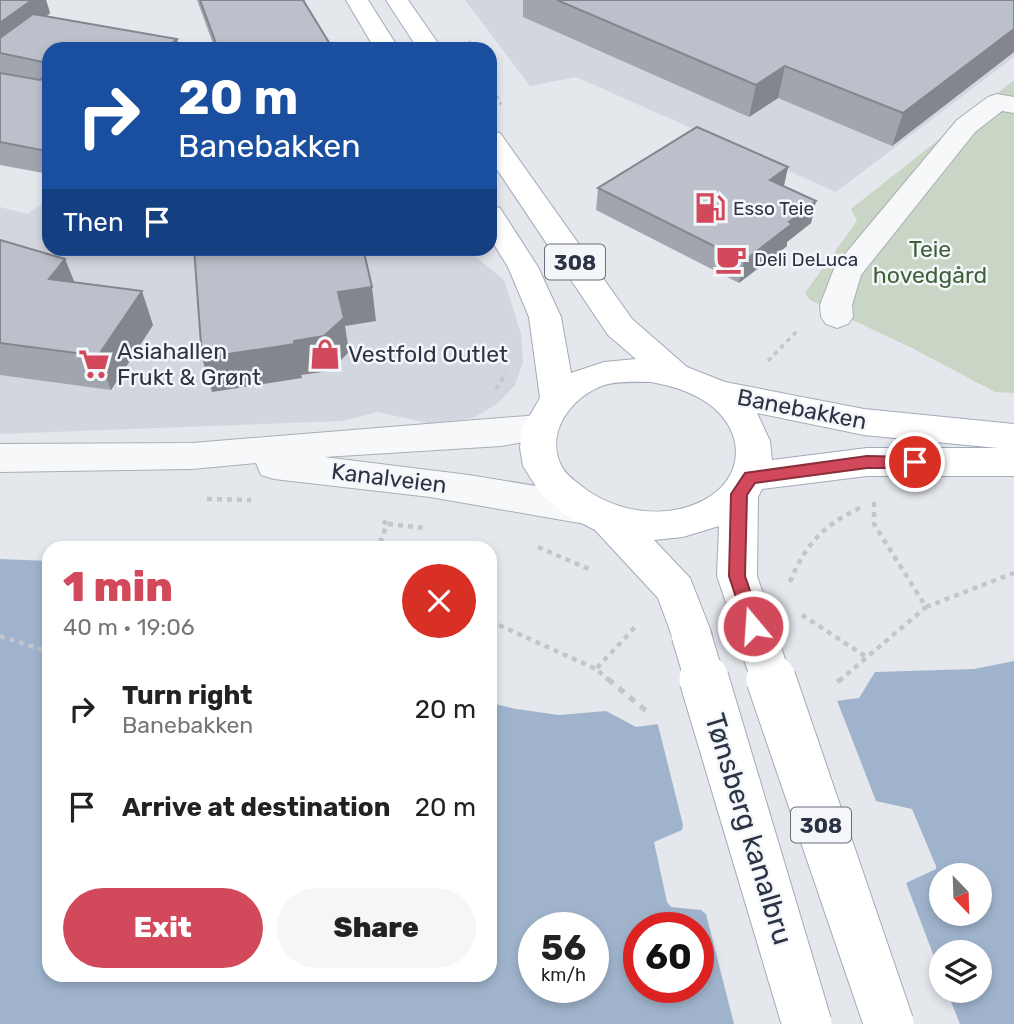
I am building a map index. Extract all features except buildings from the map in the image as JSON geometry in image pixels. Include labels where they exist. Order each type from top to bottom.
[{"type":"main road","points":[[357,0],[383,42]]},
{"type":"main road","points":[[397,0],[425,42]]},
{"type":"main road","name":"308","points":[[497,149],[620,327],[674,373],[716,392],[737,410],[750,431],[755,454],[745,486],[737,576],[772,619],[889,1024]]},
{"type":"main road","name":"308","points":[[497,225],[523,267],[545,317],[557,397],[598,374],[651,370],[674,373]]},
{"type":"main road","name":"Banebakken","points":[[716,392],[864,422],[1014,437]]},
{"type":"main road","points":[[557,397],[539,428],[538,451],[547,475],[566,496],[596,514],[633,525],[682,524],[723,508],[745,486]]},
{"type":"main road","name":"Banebakken","points":[[745,486],[867,462],[1014,462]]},
{"type":"main road","name":"Tønsberg kanalbru","points":[[596,514],[676,590],[807,1024]]},
{"type":"street","points":[[837,317],[836,305],[846,273],[966,126],[998,102],[1014,105]]},
{"type":"street","name":"Kanalveien","points":[[0,458],[192,456],[339,442],[501,433],[539,428]]},
{"type":"street","name":"Kanalveien","points":[[192,456],[396,477],[520,495],[596,514]]},
{"type":"path","points":[[497,94],[502,107]]},
{"type":"path","points":[[778,368],[765,364],[800,328]]},
{"type":"path","points":[[494,393],[506,374],[508,363]]},
{"type":"path","points":[[872,491],[874,524],[926,607]]},
{"type":"path","points":[[205,499],[260,500]]},
{"type":"path","points":[[790,592],[790,582],[801,553],[811,537],[843,515],[874,501]]},
{"type":"path","points":[[381,541],[390,512]]},
{"type":"path","points":[[380,519],[387,524],[409,528],[433,528]]},
{"type":"path","points":[[527,544],[563,556],[601,575]]},
{"type":"path","points":[[837,682],[926,607],[1014,573]]},
{"type":"path","points":[[634,612],[644,630]]},
{"type":"path","points":[[772,619],[813,620],[865,656]]},
{"type":"path","points":[[596,668],[641,621]]},
{"type":"path","points":[[497,624],[596,668],[651,715]]},
{"type":"path","points":[[0,636],[42,650]]},
{"type":"shaded area","points":[[465,0],[1014,0],[1014,57],[836,192],[576,77],[530,86]]},
{"type":"shaded area","points":[[42,204],[42,256],[475,256],[504,280],[521,334],[523,362],[515,385],[497,404],[473,418],[432,424],[377,412],[342,421],[0,434],[0,207],[27,214]]},
{"type":"green space","name":"Teie hovedgård","points":[[1014,80],[1014,393],[995,392],[912,348],[810,300],[805,293],[857,221],[851,209]]},
{"type":"water","points":[[0,559],[42,561],[42,982],[497,982],[497,705],[559,715],[606,711],[636,727],[859,698],[875,672],[974,669],[1014,661],[1014,1024],[0,1024]]},
{"type":"pier","points":[[836,698],[876,801],[912,809],[935,863],[929,863],[929,872],[906,883],[929,943],[929,1003],[952,1003],[960,1024],[734,1024],[714,945],[714,912],[671,907],[667,902],[654,842],[682,830],[683,825],[657,721]]},
{"type":"place","name":"Esso Teie","points":[[710,208]]},
{"type":"place","name":"Deli DeLuca","points":[[731,259]]},
{"type":"place","name":"Vestfold Outlet","points":[[325,354]]},
{"type":"place","name":"Asiahallen Frukt & Grønt","points":[[94,364]]},
{"type":"route","points":[[753,626],[737,576],[739,494],[750,477],[867,462],[915,462]]}]
